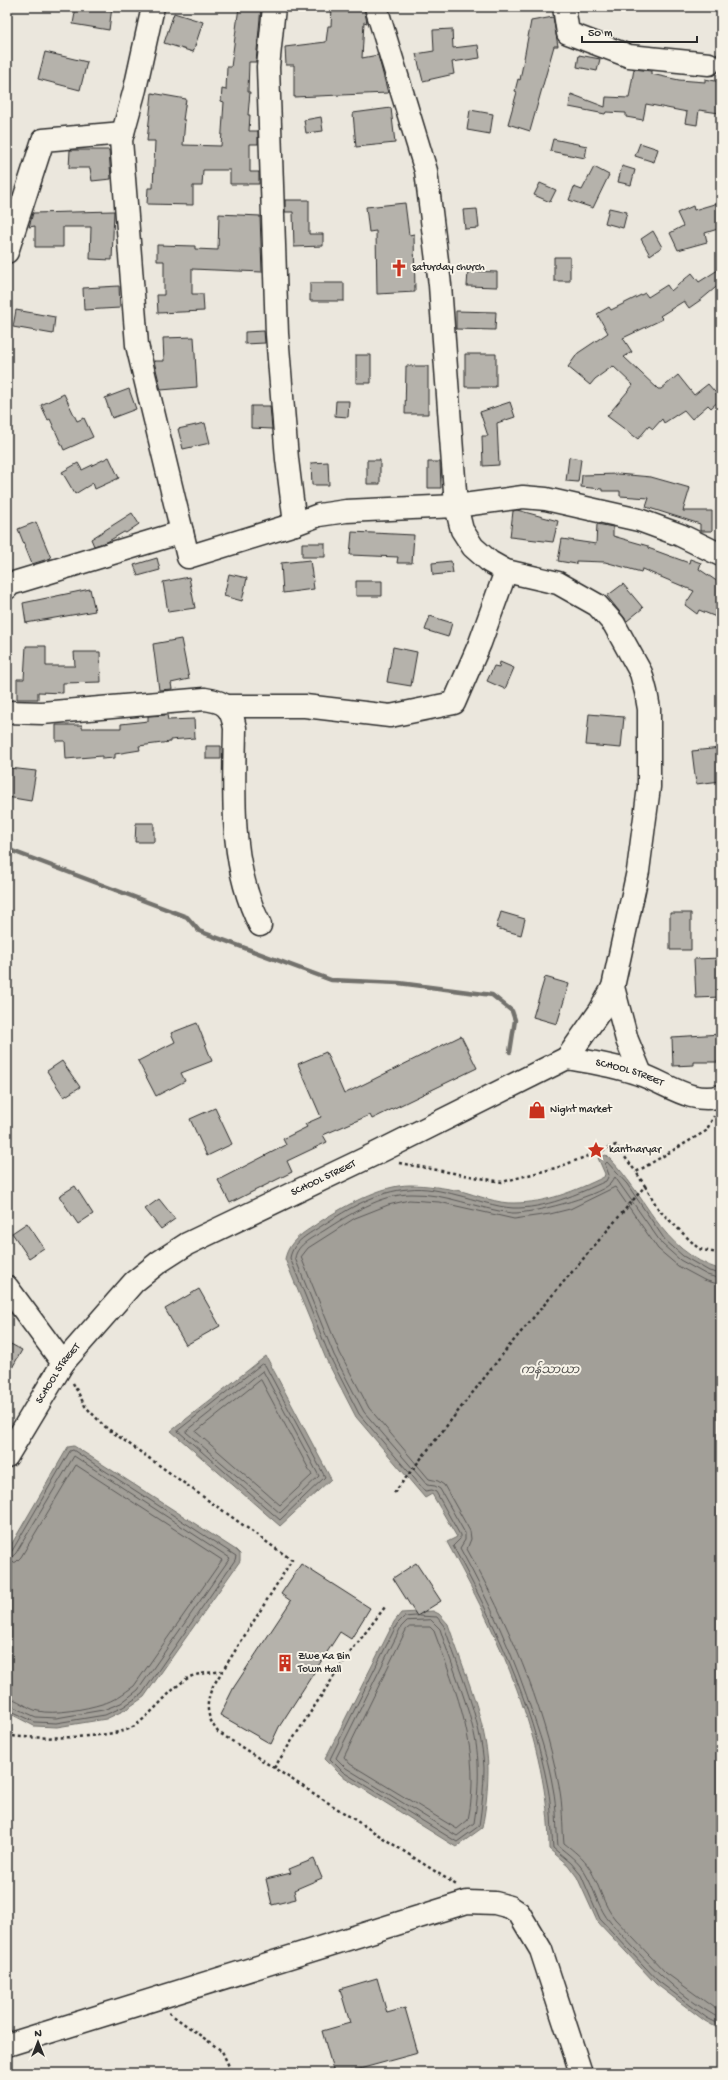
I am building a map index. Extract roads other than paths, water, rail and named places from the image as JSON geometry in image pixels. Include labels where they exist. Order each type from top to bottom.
[{"type":"street","points":[[153,7],[135,89],[121,140],[137,345],[188,557],[320,515],[346,511],[456,506],[523,497],[546,500],[639,520],[680,535],[721,555]]},
{"type":"street","points":[[274,7],[268,67],[277,334],[287,459],[295,524]]},
{"type":"street","points":[[376,7],[426,171],[440,285],[456,506],[462,530],[473,548],[490,562],[506,571],[558,583],[597,605],[614,624],[640,673],[646,692],[649,739],[649,788],[647,817],[638,871],[613,987],[600,1011],[559,1062]]},
{"type":"street","points":[[564,7],[568,33],[630,56],[709,64]]},
{"type":"street","points":[[7,252],[43,140],[123,133]]},
{"type":"street","points":[[7,588],[7,585],[182,532]]},
{"type":"street","points":[[226,706],[305,706],[390,716],[454,703],[480,643],[506,571]]},
{"type":"street","points":[[7,712],[42,713],[205,699],[218,701],[226,706],[232,715],[235,728],[233,814],[242,877],[251,907],[260,925]]},
{"type":"street","points":[[613,987],[626,1040],[641,1074]]},
{"type":"street","name":"SCHOOL STREET","points":[[7,1456],[63,1363],[134,1282],[159,1262],[187,1244],[377,1153],[559,1062],[601,1064],[641,1074],[667,1087],[719,1103]]},
{"type":"street","points":[[7,1287],[63,1363]]},
{"type":"street","points":[[7,2045],[468,1902],[484,1902],[502,1905],[519,1913],[541,1950],[581,2073]]},
{"type":"water","name":"ကန်သာယာ","points":[[606,1155],[621,1171],[668,1235],[682,1249],[699,1261],[721,1270],[721,2030],[705,2021],[656,1984],[597,1921],[577,1877],[568,1865],[549,1849],[547,1809],[540,1769],[530,1729],[502,1652],[466,1577],[447,1542],[457,1537],[432,1494],[425,1498],[356,1417],[326,1359],[285,1259],[290,1246],[299,1237],[331,1215],[375,1192],[410,1185],[461,1191],[508,1203],[537,1201],[560,1195],[604,1177],[605,1174],[598,1158]]},
{"type":"water","points":[[266,1356],[331,1479],[280,1526],[171,1431]]},
{"type":"water","points":[[74,1446],[236,1550],[240,1554],[240,1561],[144,1697],[125,1710],[106,1719],[57,1727],[34,1726],[7,1712],[7,1552],[68,1447]]},
{"type":"water","points":[[433,1611],[439,1614],[448,1624],[479,1714],[487,1750],[488,1783],[482,1828],[456,1847],[341,1775],[325,1759],[394,1622],[401,1613]]},
{"type":"waterway","points":[[7,849],[187,917],[199,931],[331,980],[399,983],[492,995],[512,1011],[515,1020],[510,1052]]},
{"type":"place","name":"saturday church","points":[[399,268]]},
{"type":"place","name":"Night market","points":[[537,1110]]},
{"type":"place","name":"kantharyar","points":[[596,1150]]},
{"type":"place","name":"Zwe Ka Bin Town Hall","points":[[285,1663]]}]
